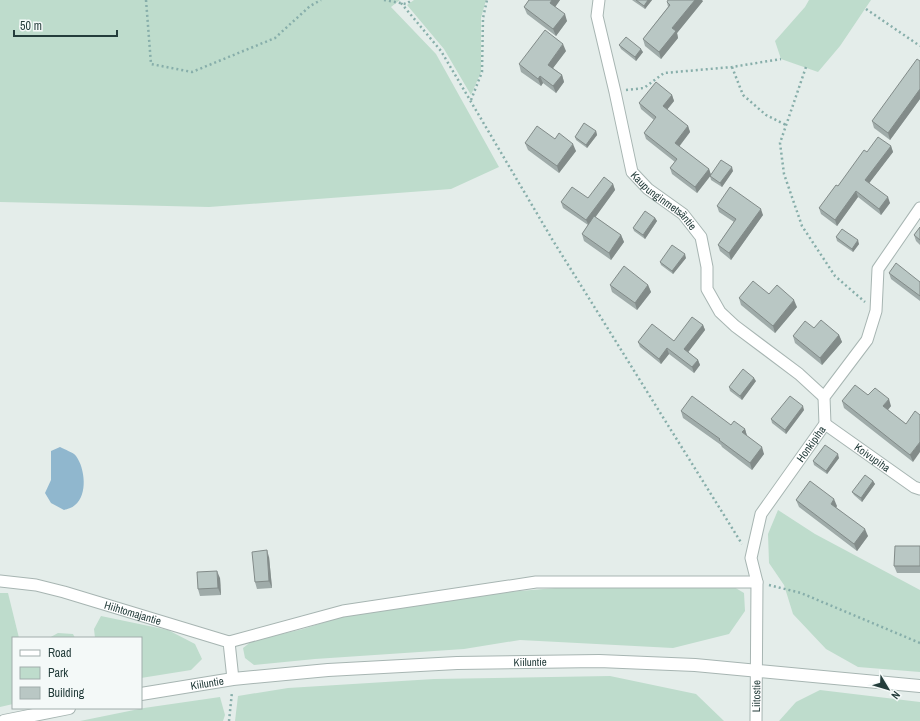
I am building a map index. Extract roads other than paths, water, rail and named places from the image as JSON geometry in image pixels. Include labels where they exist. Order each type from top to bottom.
[{"type":"street","name":"Kaupunginmetsäntie","points":[[599,0],[597,16],[632,172],[648,188],[683,214],[702,236],[707,267],[707,290],[720,312],[735,326],[799,374],[824,397]]},
{"type":"street","points":[[824,397],[867,340],[876,311],[878,269],[920,208]]},
{"type":"street","name":"Honkipiha","points":[[757,670],[757,582],[751,558],[761,514],[825,424],[824,397]]},
{"type":"street","name":"Koivupiha","points":[[825,424],[914,487],[920,489]]},
{"type":"street","name":"Hiihtomajantie","points":[[0,581],[36,585],[64,592],[229,642]]},
{"type":"street","points":[[233,680],[229,642],[343,611],[536,582],[757,582]]},
{"type":"street","name":"Kiiluntie","points":[[142,694],[233,680],[328,670],[457,664],[583,661],[695,665],[920,686]]},
{"type":"street","name":"Liitostie","points":[[756,721],[757,670]]},
{"type":"street","points":[[4,721],[64,709]]},
{"type":"water","points":[[60,447],[76,456],[81,467],[84,481],[82,495],[79,501],[72,507],[64,510],[51,503],[45,493],[51,480],[51,451]]}]
